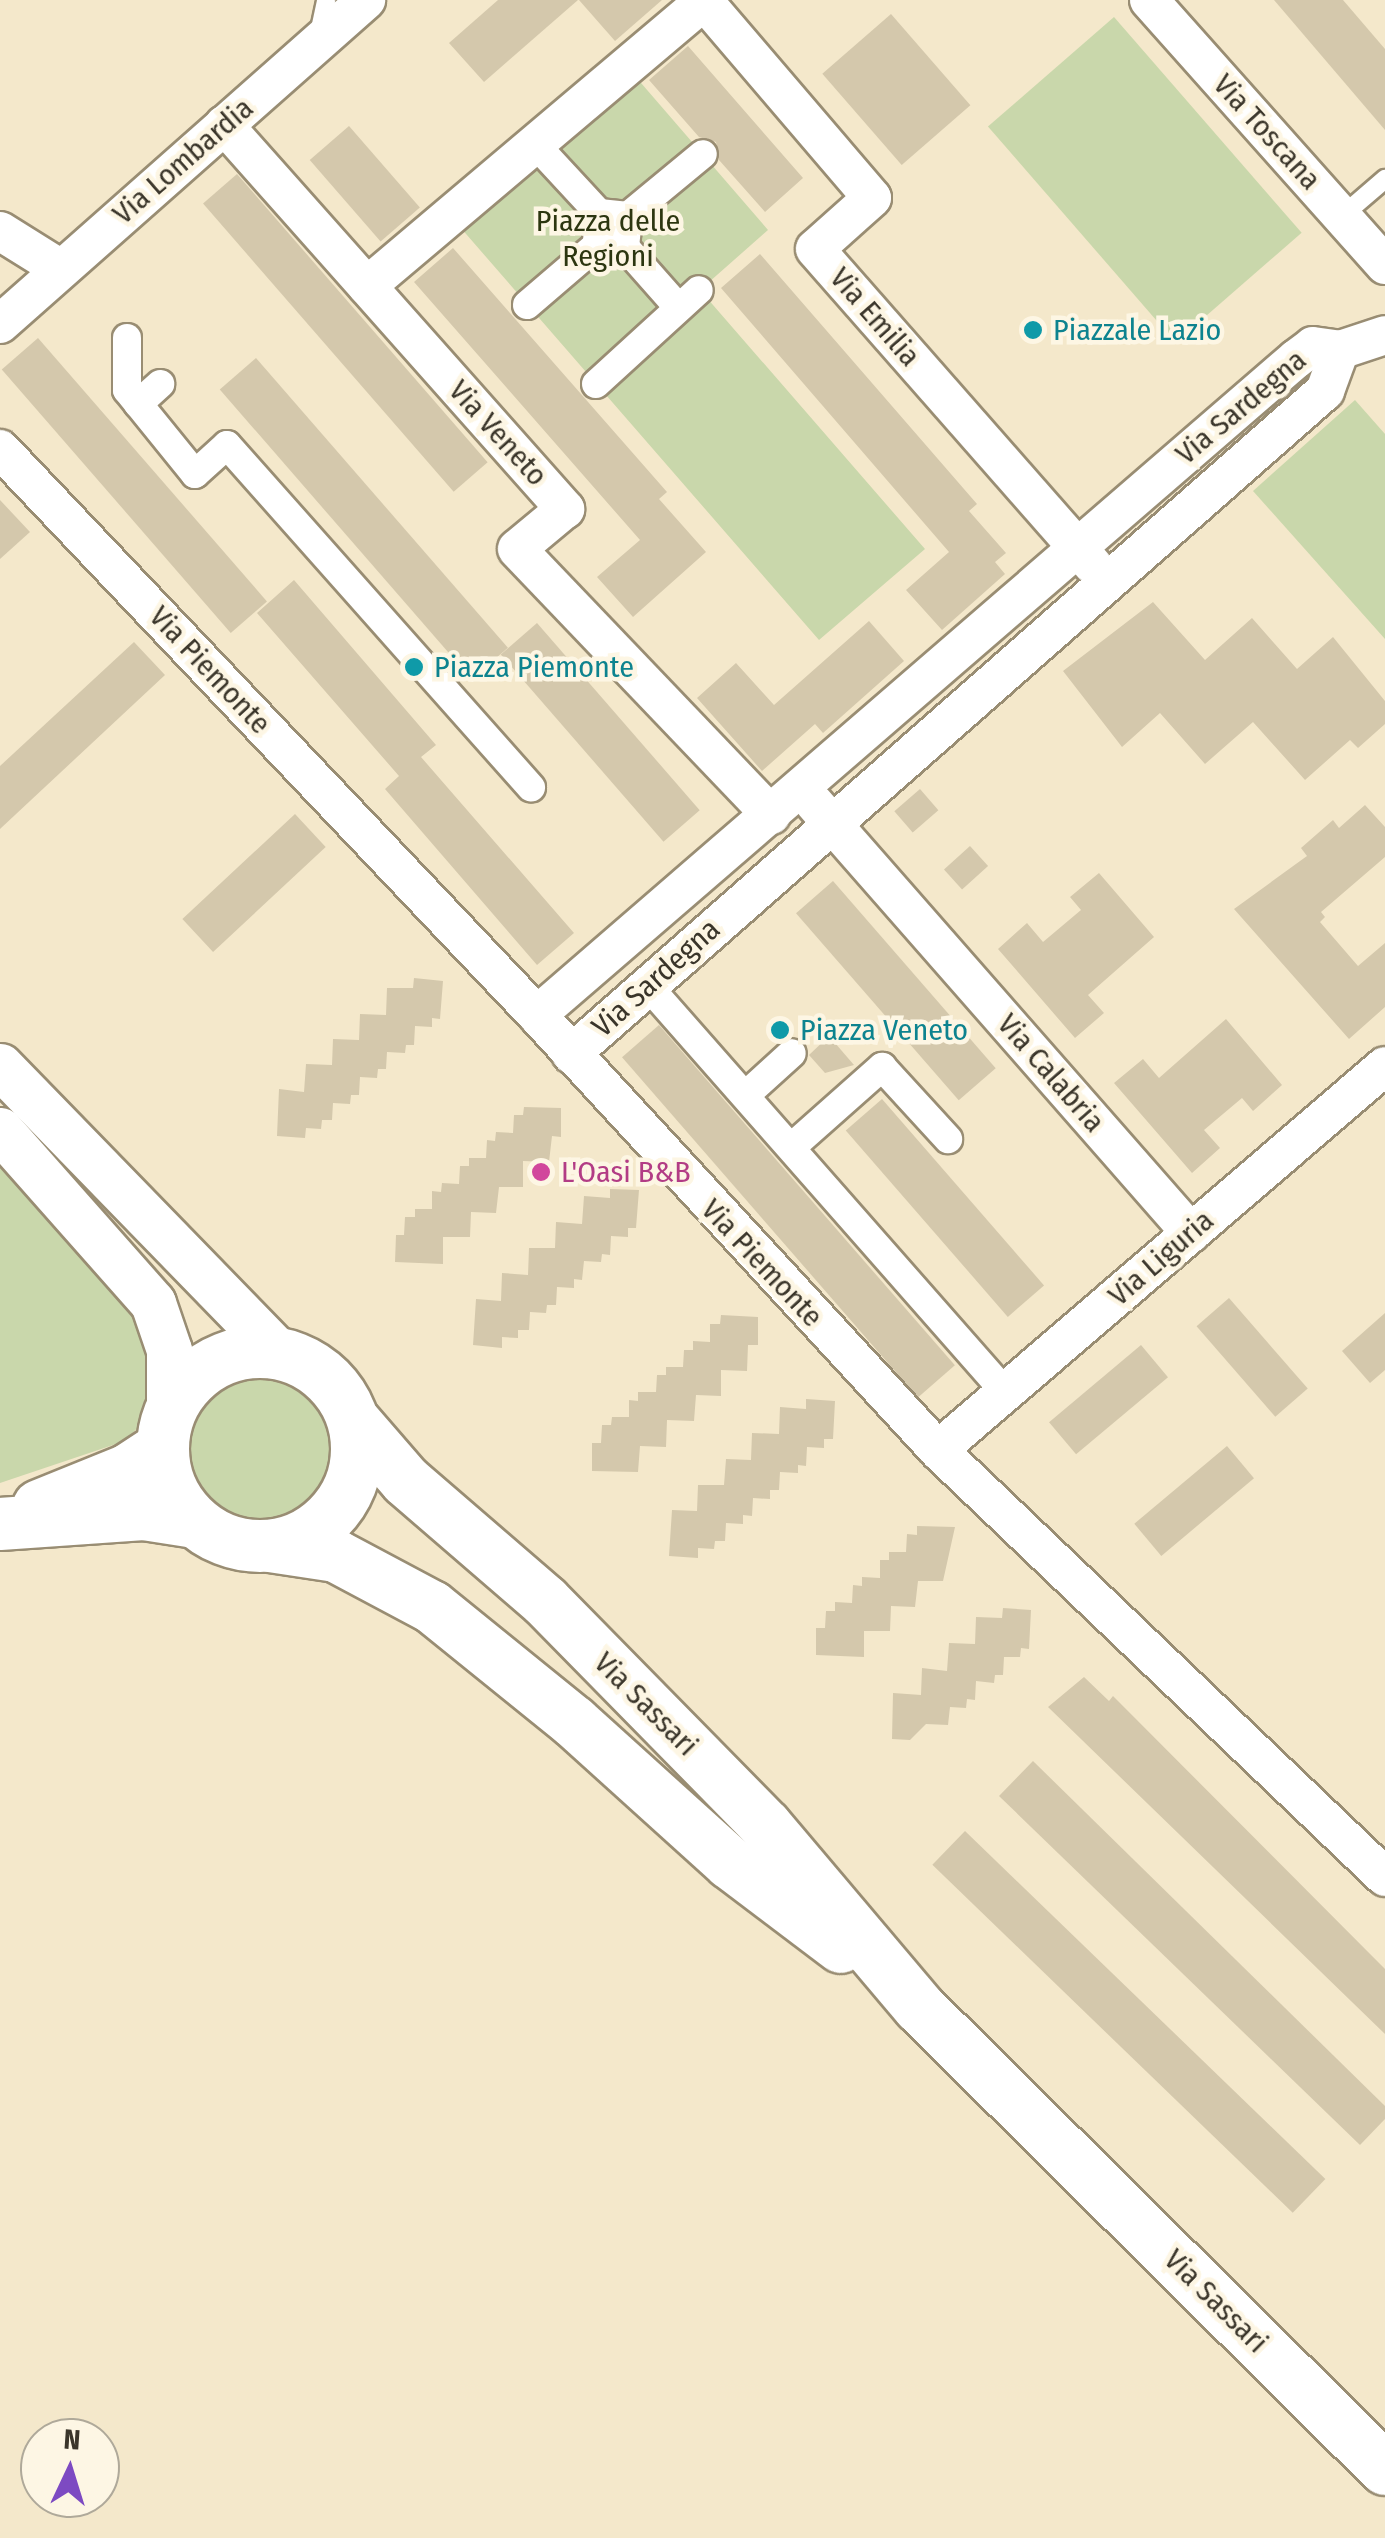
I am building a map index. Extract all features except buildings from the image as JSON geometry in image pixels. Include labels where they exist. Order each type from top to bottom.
[{"type":"main road","points":[[0,1523],[128,1470],[166,1430],[206,1369],[241,1354],[280,1354],[326,1378],[354,1422],[354,1478],[336,1511],[306,1535],[270,1546],[222,1539],[196,1522],[174,1495],[166,1430]]},
{"type":"main road","name":"Via Sassari","points":[[354,1422],[406,1482],[545,1601],[766,1826],[919,2007],[1385,2469]]},
{"type":"main road","points":[[0,1523],[144,1514],[196,1522]]},
{"type":"main road","name":"Via Sassari","points":[[270,1546],[336,1556],[432,1607],[574,1722],[730,1863],[919,2007]]},
{"type":"street","name":"Via Lombardia","points":[[0,324],[366,0]]},
{"type":"street","points":[[367,286],[704,0]]},
{"type":"street","name":"Via Emilia","points":[[704,0],[872,198],[815,249],[1078,547]]},
{"type":"street","name":"Via Toscana","points":[[1150,0],[1385,265]]},
{"type":"street","name":"Via Veneto","points":[[224,125],[566,509],[517,549],[771,815]]},
{"type":"street","points":[[535,144],[613,215]]},
{"type":"street","points":[[613,215],[703,154]]},
{"type":"street","points":[[611,246],[613,215]]},
{"type":"street","points":[[0,231],[61,269]]},
{"type":"street","points":[[596,384],[689,298],[611,246]]},
{"type":"street","points":[[528,305],[611,246]]},
{"type":"street","points":[[1340,350],[1385,336]]},
{"type":"street","points":[[127,338],[127,390],[195,474],[227,445],[531,787]]},
{"type":"street","name":"Via Sardegna","points":[[538,1015],[1304,353],[1313,346],[1340,350],[1325,390],[572,1054]]},
{"type":"street","points":[[138,404],[160,384]]},
{"type":"street","name":"Via Piemonte","points":[[0,449],[538,1015],[938,1450],[1385,1877]]},
{"type":"street","points":[[1078,547],[1108,583]]},
{"type":"street","points":[[802,790],[831,822]]},
{"type":"street","name":"Via Calabria","points":[[831,822],[1191,1233]]},
{"type":"street","points":[[648,986],[794,1145],[1005,1392]]},
{"type":"street","points":[[748,1093],[792,1053]]},
{"type":"street","points":[[0,1066],[280,1354]]},
{"type":"street","points":[[794,1145],[882,1066],[948,1139]]},
{"type":"street","name":"Via Liguria","points":[[938,1450],[1385,1066]]},
{"type":"street","points":[[0,1130],[19,1167],[153,1303],[168,1350],[166,1430]]},
{"type":"lane","points":[[317,43],[326,0]]},
{"type":"lane","points":[[1342,216],[1385,179]]},
{"type":"green space","points":[[1114,17],[1302,233],[1176,342],[988,127]]},
{"type":"green space","name":"Piazza delle Regioni","points":[[635,76],[768,230],[700,290],[925,549],[819,640],[460,227]]},
{"type":"green space","points":[[1355,400],[1385,434],[1385,639],[1253,491]]},
{"type":"green space","points":[[0,1163],[143,1316],[155,1347],[147,1418],[125,1441],[0,1483]]},
{"type":"green space","points":[[262,1378],[290,1383],[313,1399],[329,1422],[334,1450],[329,1478],[313,1501],[290,1517],[262,1522],[234,1517],[211,1501],[195,1478],[190,1450],[195,1422],[211,1399],[234,1383]]},
{"type":"place","name":"Piazzale Lazio","points":[[1033,330]]},
{"type":"place","name":"Piazza Piemonte","points":[[414,667]]},
{"type":"place","name":"Piazza Veneto","points":[[780,1030]]},
{"type":"place","name":"L'Oasi B&B","points":[[541,1172]]}]
